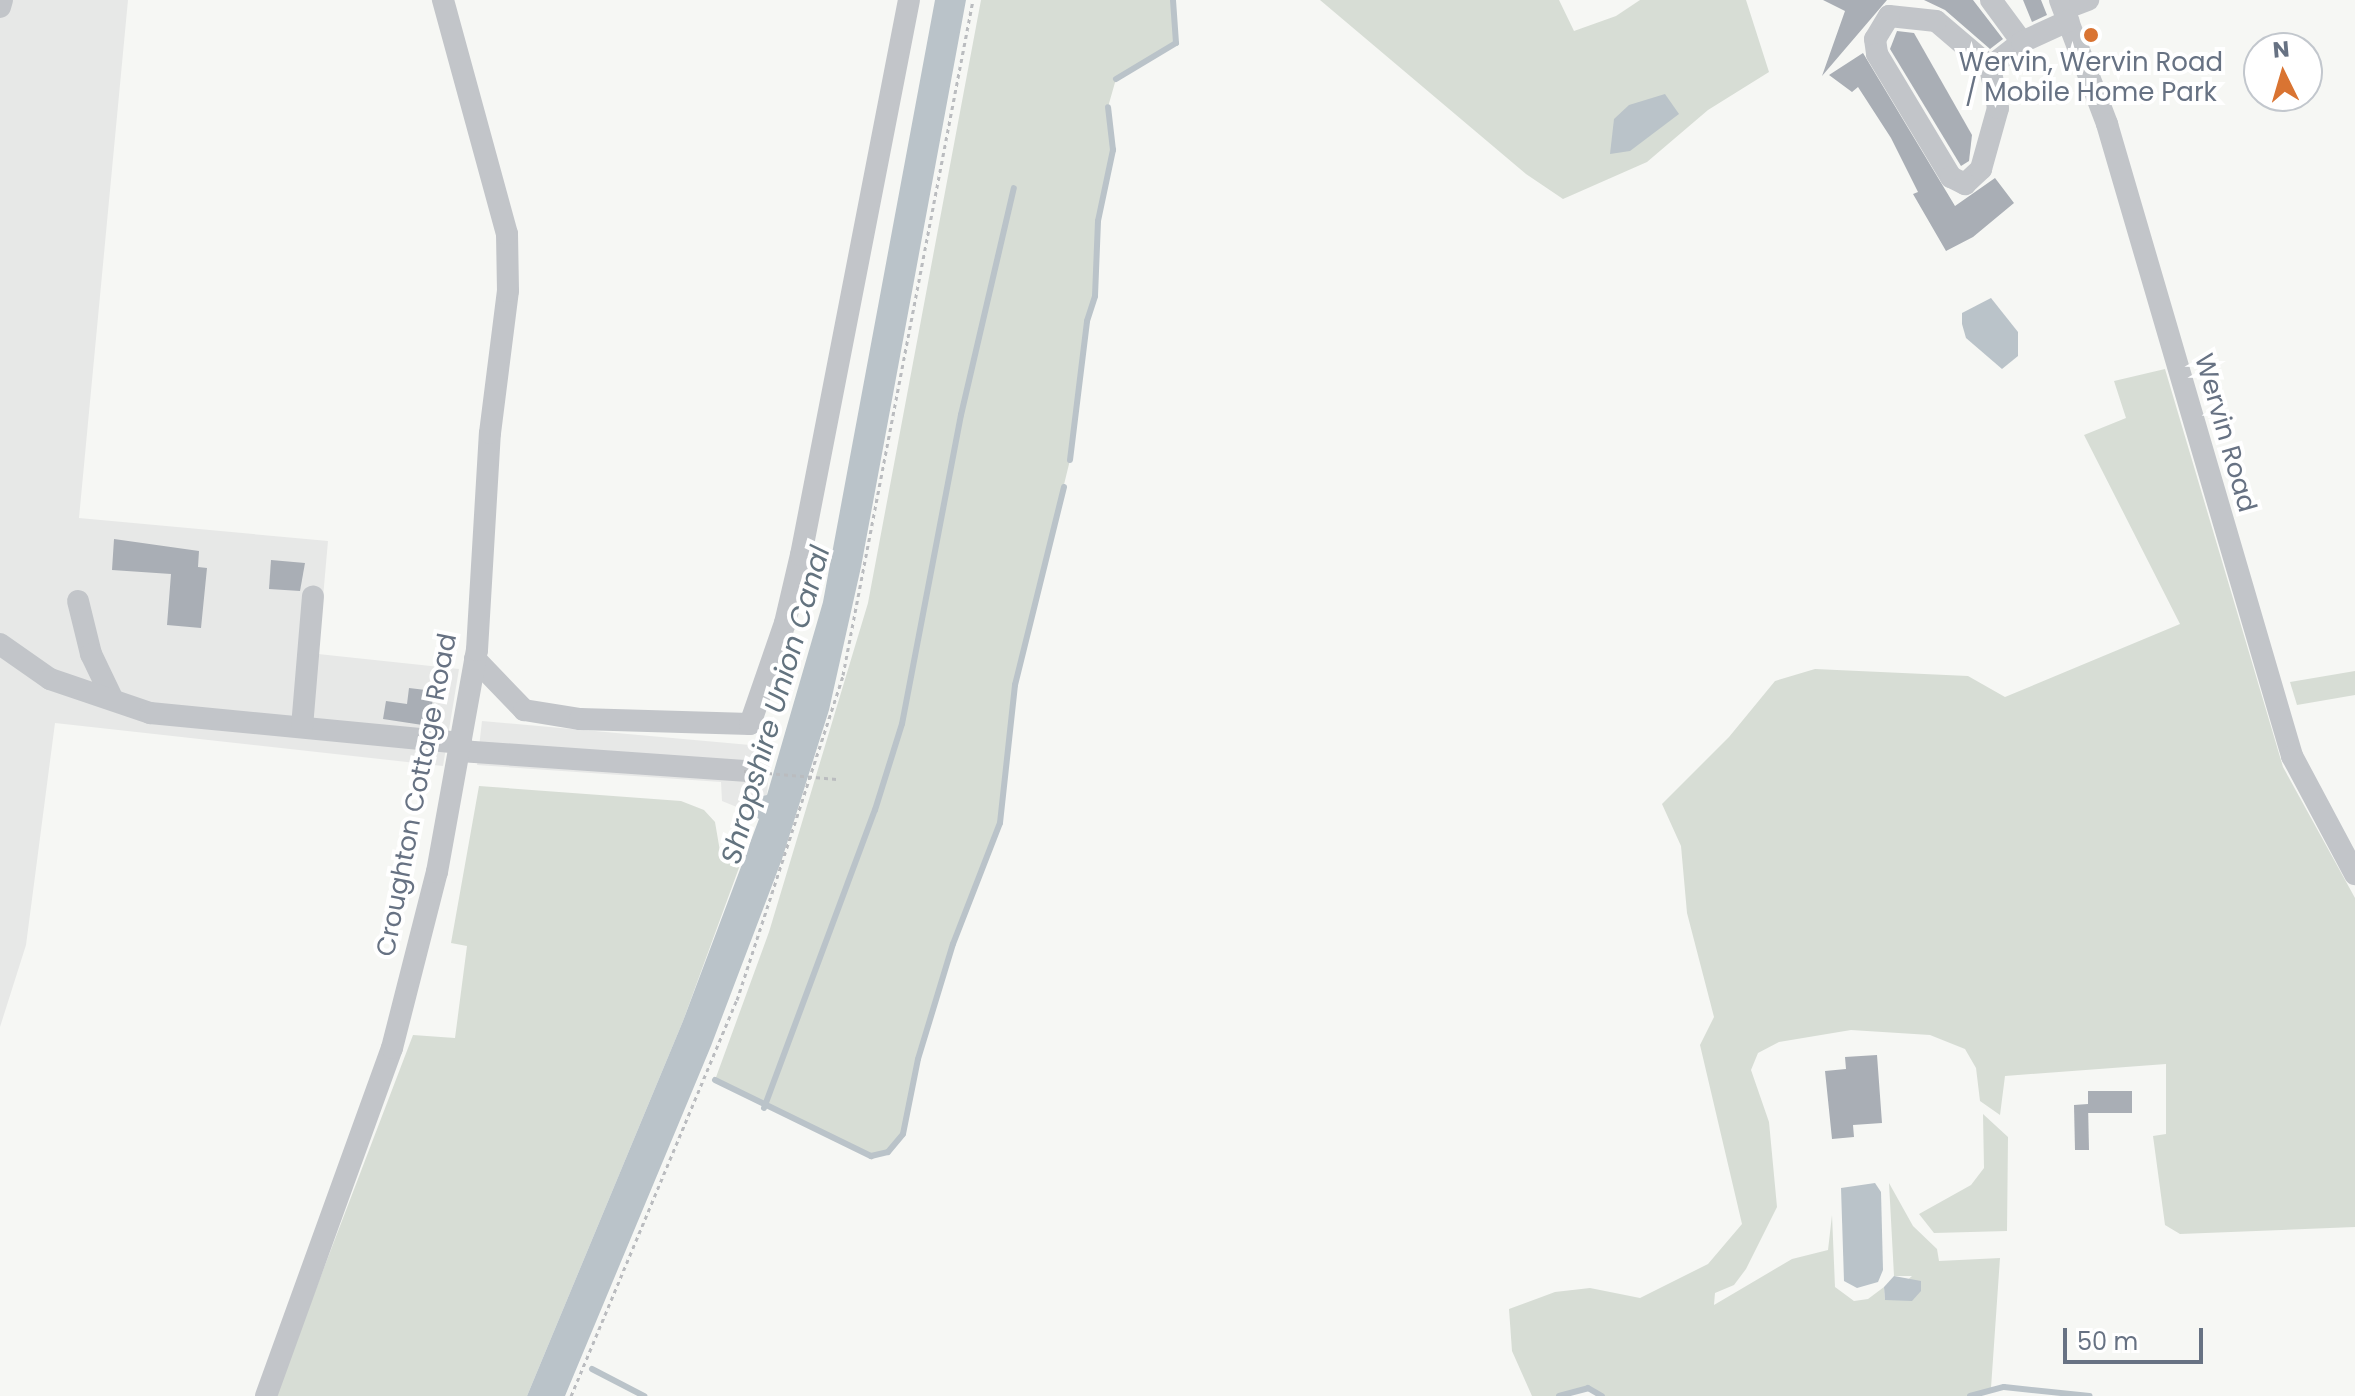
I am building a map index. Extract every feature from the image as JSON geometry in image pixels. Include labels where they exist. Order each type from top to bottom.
[{"type":"street","points":[[0,7],[2,0]]},
{"type":"street","name":"Croughton Cottage Road","points":[[266,1396],[392,1048],[461,747],[475,659],[490,433],[508,291],[507,234],[443,0]]},
{"type":"street","points":[[475,659],[524,710],[580,719],[750,724],[785,623],[798,569],[909,0]]},
{"type":"street","points":[[1991,0],[2022,42]]},
{"type":"street","points":[[1990,67],[2064,10],[2088,0]]},
{"type":"street","name":"Wervin Road","points":[[2064,10],[2107,124],[2292,756],[2355,874]]},
{"type":"street","points":[[1889,16],[1936,21],[1990,67],[1998,108],[1981,169],[1965,184],[1951,177],[1877,54],[1875,39],[1889,16]]},
{"type":"street","points":[[302,727],[313,596]]},
{"type":"street","points":[[78,601],[91,654],[113,700]]},
{"type":"street","points":[[0,644],[50,679],[150,713],[302,727],[461,747],[744,771]]},
{"type":"path","points":[[571,1396],[737,1000],[843,675],[973,0]]},
{"type":"path","points":[[744,771],[837,779]]},
{"type":"shaded area","points":[[0,0],[128,0],[79,518],[328,541],[318,654],[459,669],[443,766],[55,723],[26,945],[0,1027]]},
{"type":"shaded area","points":[[935,0],[966,0],[861,567],[829,710],[782,859],[711,1046],[565,1396],[527,1396],[683,1021],[759,819],[749,812],[753,798],[767,795],[823,602]]},
{"type":"shaded area","points":[[981,0],[1173,0],[1176,43],[1116,79],[1108,107],[1113,150],[1098,221],[1095,296],[1087,321],[1070,460],[1015,685],[1000,823],[953,944],[918,1059],[903,1134],[888,1152],[871,1156],[715,1080],[769,932],[868,603]]},
{"type":"shaded area","points":[[1320,0],[1559,0],[1574,31],[1616,16],[1640,0],[1746,0],[1769,72],[1708,110],[1647,162],[1563,199],[1526,174]]},
{"type":"shaded area","points":[[1665,94],[1679,114],[1630,151],[1610,154],[1614,119],[1629,105]]},
{"type":"shaded area","points":[[1991,298],[2018,332],[2018,356],[2002,369],[1966,338],[1962,324],[1962,313]]},
{"type":"shaded area","points":[[2165,369],[2283,767],[2355,898],[2355,1227],[2180,1234],[2165,1225],[2153,1136],[2166,1134],[2166,1064],[2005,1076],[2000,1115],[1980,1101],[1976,1068],[1965,1049],[1930,1035],[1851,1030],[1779,1042],[1758,1053],[1751,1070],[1769,1122],[1777,1207],[1746,1269],[1734,1285],[1715,1293],[1714,1305],[1792,1259],[1828,1250],[1832,1215],[1835,1287],[1854,1301],[1868,1299],[1884,1287],[1885,1300],[1912,1276],[1894,1276],[1889,1183],[1913,1226],[1937,1249],[1939,1261],[2000,1258],[1991,1388],[1970,1396],[1602,1396],[1588,1388],[1559,1396],[1532,1396],[1512,1351],[1509,1309],[1555,1292],[1590,1288],[1640,1298],[1708,1264],[1742,1224],[1700,1045],[1714,1017],[1687,913],[1681,846],[1662,804],[1729,737],[1775,681],[1815,669],[1968,676],[2005,697],[2180,624],[2084,435],[2126,418],[2114,381]]},
{"type":"shaded area","points":[[2355,671],[2355,695],[2297,705],[2290,682]]},
{"type":"shaded area","points":[[482,721],[771,747],[767,795],[753,798],[749,812],[722,801],[721,782],[477,765]]},
{"type":"shaded area","points":[[479,786],[681,801],[704,810],[715,822],[721,857],[740,865],[683,1021],[527,1396],[275,1396],[413,1035],[455,1038],[467,946],[451,943]]},
{"type":"shaded area","points":[[1983,1114],[2008,1137],[2007,1231],[1934,1233],[1919,1214],[1971,1185],[1984,1168]]},
{"type":"shaded area","points":[[1875,1183],[1881,1192],[1883,1270],[1878,1282],[1857,1288],[1844,1281],[1841,1188]]},
{"type":"shaded area","points":[[1894,1276],[1921,1281],[1921,1291],[1912,1301],[1885,1300],[1884,1287]]},
{"type":"building","points":[[1823,0],[1887,0],[1822,76],[1845,11]]},
{"type":"building","points":[[1924,0],[1973,0],[2003,39],[1990,49],[1945,10]]},
{"type":"building","points":[[2023,0],[2041,0],[2047,15],[2032,22]]},
{"type":"building","points":[[1897,31],[1914,33],[1972,135],[1969,161],[1961,166],[1890,49]]},
{"type":"building","points":[[1863,53],[1955,206],[1995,178],[2014,203],[1973,237],[1946,251],[1913,194],[1918,192],[1891,138],[1858,87],[1852,92],[1829,75]]},
{"type":"building","points":[[114,539],[199,551],[198,567],[207,568],[201,628],[167,625],[171,574],[112,570]]},
{"type":"building","points":[[271,560],[305,563],[300,591],[269,589]]},
{"type":"building","points":[[409,688],[434,691],[429,726],[383,719],[386,701],[407,704]]},
{"type":"building","points":[[1877,1055],[1882,1123],[1853,1125],[1854,1137],[1832,1139],[1825,1071],[1846,1069],[1845,1057]]},
{"type":"building","points":[[2088,1091],[2132,1091],[2132,1113],[2088,1113]]},
{"type":"building","points":[[2088,1104],[2089,1150],[2075,1150],[2074,1105]]},
{"type":"waterway","points":[[1116,79],[1176,43],[1173,0]]},
{"type":"waterway","points":[[1070,460],[1087,321],[1095,296],[1098,221],[1113,150],[1108,107]]},
{"type":"waterway","points":[[764,1108],[875,810],[902,724],[961,415],[1014,188]]},
{"type":"waterway","points":[[715,1080],[871,1156],[888,1152],[903,1134],[918,1059],[953,944],[1000,823],[1015,685],[1064,487]]},
{"type":"waterway","points":[[592,1369],[644,1396]]},
{"type":"waterway","points":[[1970,1396],[2004,1387],[2090,1396]]},
{"type":"waterway","points":[[1559,1396],[1588,1388],[1602,1396]]},
{"type":"place","name":"Wervin, Wervin Road / Mobile Home Park","points":[[2091,35]]},
{"type":"water label","name":"Shropshire Union Canal","points":[[776,705]]}]
